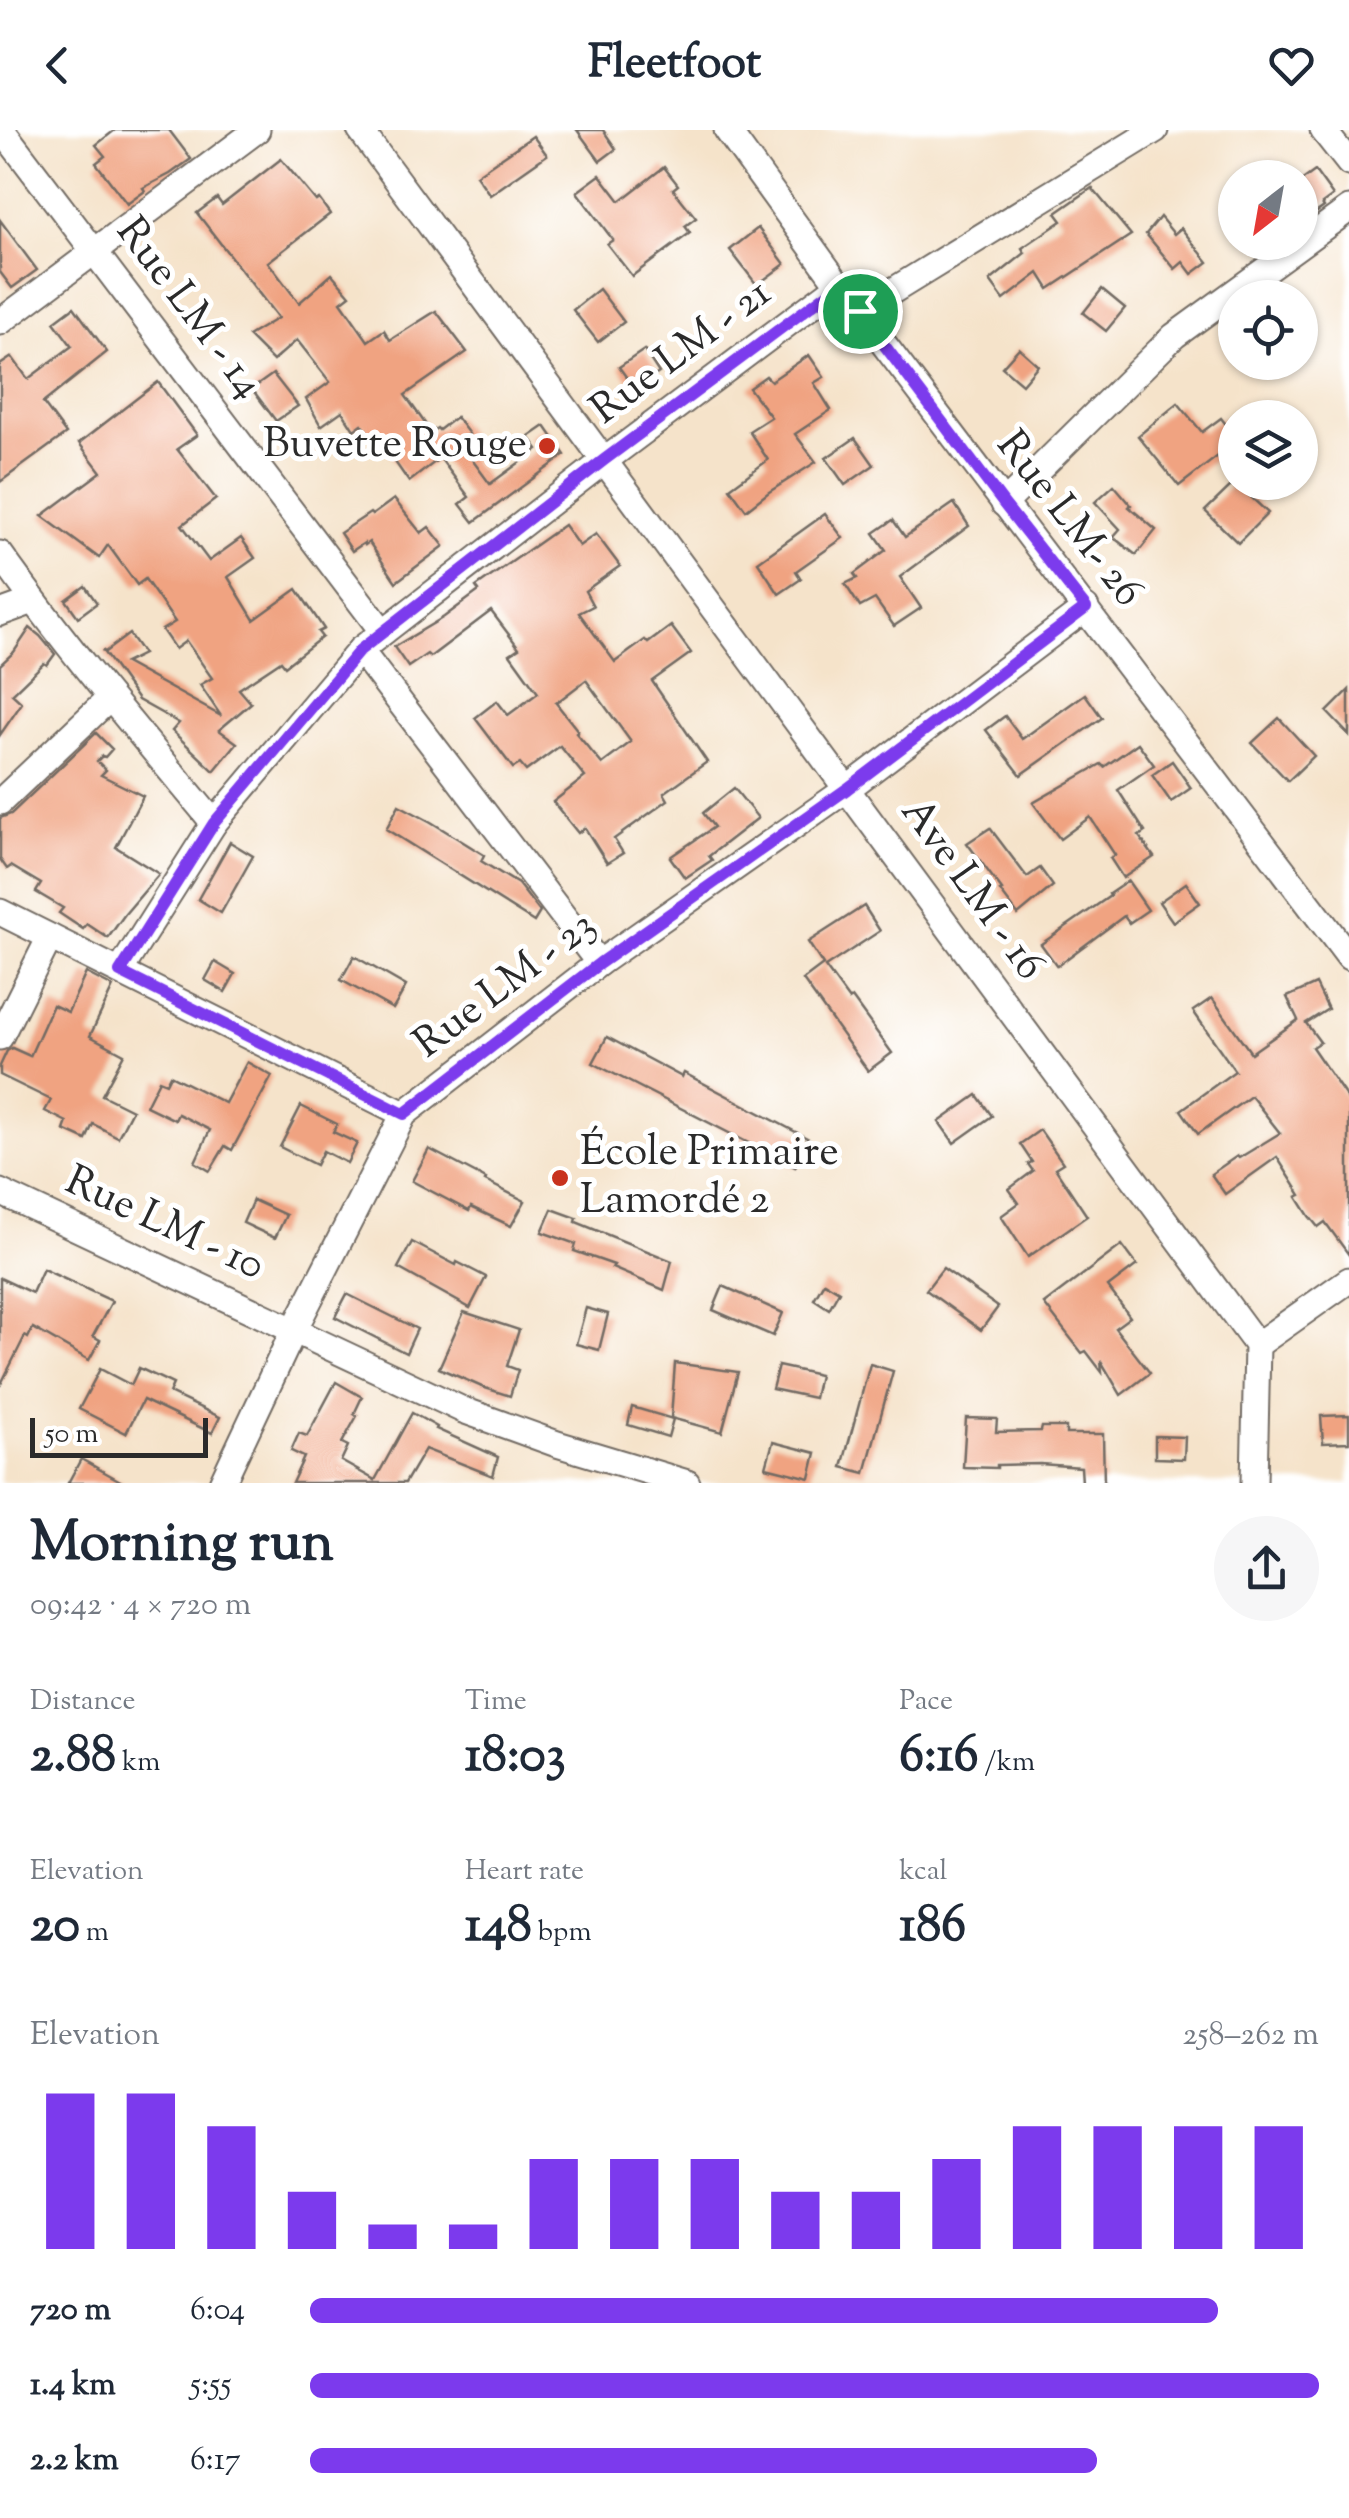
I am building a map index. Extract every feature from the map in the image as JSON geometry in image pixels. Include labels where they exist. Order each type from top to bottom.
[{"type":"street","name":"Rue LM - 14","points":[[2,130],[383,632]]},
{"type":"street","points":[[0,322],[257,130]]},
{"type":"street","name":"Ave LM - 16","points":[[360,130],[1257,1345]]},
{"type":"street","name":"Rue LM- 26","points":[[728,130],[839,285],[1349,956]]},
{"type":"street","points":[[860,311],[1155,130]]},
{"type":"street","points":[[1323,130],[1349,163]]},
{"type":"street","points":[[1004,504],[1174,336],[1349,209]]},
{"type":"street","name":"Rue LM - 21","points":[[120,972],[214,823],[360,650],[604,460],[839,285]]},
{"type":"street","points":[[0,554],[110,698],[214,823]]},
{"type":"street","points":[[0,613],[34,601]]},
{"type":"street","name":"Rue LM - 23","points":[[222,1483],[294,1330],[404,1114],[600,963],[847,789],[1086,608]]},
{"type":"street","points":[[360,650],[600,963]]},
{"type":"street","points":[[0,802],[110,698]]},
{"type":"street","points":[[0,912],[404,1114]]},
{"type":"street","points":[[0,1037],[50,937]]},
{"type":"street","name":"Rue LM - 10","points":[[0,1192],[464,1410],[557,1444],[687,1483]]},
{"type":"street","points":[[1254,1483],[1257,1345],[1349,1280]]},
{"type":"building","points":[[115,130],[169,130],[191,159],[143,188],[145,191],[127,204],[96,163],[105,156],[96,145]]},
{"type":"building","points":[[577,130],[603,130],[616,149],[600,161]]},
{"type":"building","points":[[533,136],[547,155],[490,195],[476,175]]},
{"type":"building","points":[[281,159],[330,214],[268,262],[299,303],[332,274],[350,295],[341,302],[368,341],[384,330],[390,340],[436,311],[467,352],[405,395],[431,432],[456,417],[469,434],[459,442],[490,484],[538,449],[529,437],[545,426],[565,455],[474,522],[460,504],[469,497],[440,458],[409,482],[379,439],[375,442],[362,424],[354,430],[342,411],[321,426],[306,399],[330,382],[297,340],[273,361],[248,336],[278,318],[197,213],[217,198],[222,205]]},
{"type":"building","points":[[664,167],[678,185],[673,189],[696,218],[685,226],[690,233],[632,276],[607,244],[613,240],[577,192],[600,175],[620,201]]},
{"type":"building","points":[[1318,175],[1333,196],[1322,204],[1324,207],[1318,211]]},
{"type":"building","points":[[1092,188],[1131,235],[1049,289],[1039,273],[1004,300],[990,281],[1025,253],[1022,248],[1062,221],[1056,213]]},
{"type":"building","points":[[1160,217],[1174,234],[1181,228],[1208,262],[1192,274],[1183,262],[1175,269],[1146,234]]},
{"type":"building","points":[[0,220],[37,270],[12,288],[0,272]]},
{"type":"building","points":[[758,228],[785,264],[757,285],[730,250]]},
{"type":"building","points":[[599,289],[624,322],[598,342],[573,310]]},
{"type":"building","points":[[1102,289],[1125,308],[1106,331],[1083,313]]},
{"type":"building","points":[[74,307],[107,352],[43,403],[66,434],[0,482],[0,365],[12,357],[28,379],[72,346],[54,322]]},
{"type":"building","points":[[1019,348],[1038,365],[1022,384],[1002,367]]},
{"type":"building","points":[[644,350],[659,373],[635,389],[619,367]]},
{"type":"building","points":[[809,355],[824,377],[814,383],[831,410],[795,434],[816,462],[746,510],[730,488],[768,460],[749,431],[771,417],[749,388],[766,376],[771,381]]},
{"type":"building","points":[[273,374],[298,406],[276,421],[252,389]]},
{"type":"building","points":[[158,382],[197,435],[177,449],[216,499],[182,525],[209,561],[241,538],[255,558],[228,577],[254,620],[297,589],[324,629],[318,632],[322,637],[285,666],[281,661],[239,689],[251,703],[219,730],[237,743],[214,771],[172,731],[179,723],[138,700],[102,650],[105,652],[129,634],[143,654],[125,663],[221,716],[200,685],[212,678],[186,641],[175,649],[162,630],[175,622],[145,579],[137,585],[108,545],[99,558],[42,516],[101,472],[79,443]]},
{"type":"building","points":[[1178,403],[1202,432],[1218,420],[1218,456],[1179,486],[1138,436]]},
{"type":"building","points":[[855,438],[874,465],[845,485],[826,458]]},
{"type":"building","points":[[1114,485],[1129,507],[1156,530],[1136,555],[1113,537],[1120,529],[1095,502]]},
{"type":"building","points":[[1218,498],[1254,500],[1268,513],[1238,543],[1205,511]]},
{"type":"building","points":[[394,499],[421,533],[429,527],[444,546],[396,582],[369,542],[352,551],[340,533]]},
{"type":"building","points":[[954,503],[969,526],[900,577],[921,608],[894,626],[875,599],[860,607],[845,584],[857,578],[854,574],[886,550],[874,533],[893,520],[905,537]]},
{"type":"building","points":[[825,514],[843,538],[796,571],[801,579],[779,594],[758,562]]},
{"type":"building","points":[[564,525],[579,546],[596,534],[620,566],[585,591],[593,606],[579,613],[615,662],[671,626],[691,653],[652,681],[707,762],[664,793],[668,800],[614,839],[623,853],[607,863],[585,828],[578,833],[553,802],[585,777],[560,746],[526,771],[520,764],[513,768],[475,718],[497,701],[508,715],[538,693],[510,654],[519,648],[491,611],[430,657],[427,654],[408,667],[394,647],[444,617],[479,591],[476,587]],"holes":[[[586,680],[631,742],[602,764],[556,703]]]},
{"type":"building","points":[[85,586],[97,603],[78,617],[66,600]]},
{"type":"building","points":[[30,628],[55,654],[12,694],[22,703],[0,735],[0,665]]},
{"type":"building","points":[[1349,690],[1349,735],[1327,712]]},
{"type":"building","points":[[1085,694],[1102,718],[1021,775],[986,730],[1005,716],[1022,739]]},
{"type":"building","points":[[1279,718],[1314,756],[1288,781],[1252,743]]},
{"type":"building","points":[[96,733],[112,749],[97,761],[106,770],[101,775],[143,796],[116,847],[159,874],[108,938],[87,924],[83,929],[59,913],[63,908],[36,892],[41,884],[11,866],[7,869],[0,859],[0,818],[11,814]]},
{"type":"building","points":[[1138,743],[1154,765],[1118,790],[1145,832],[1139,836],[1154,857],[1123,878],[1110,858],[1115,855],[1090,817],[1060,839],[1033,803],[1101,764],[1104,767]]},
{"type":"building","points":[[1172,761],[1191,788],[1171,802],[1152,775]]},
{"type":"building","points":[[734,788],[758,818],[709,856],[712,860],[685,878],[670,857],[714,827],[703,813]]},
{"type":"building","points":[[399,805],[484,855],[481,861],[518,884],[540,912],[534,922],[386,829]]},
{"type":"building","points":[[990,828],[1027,877],[1040,868],[1053,886],[1018,915],[967,843]]},
{"type":"building","points":[[230,842],[253,856],[221,913],[198,899]]},
{"type":"building","points":[[1128,881],[1148,910],[1129,923],[1124,916],[1057,966],[1041,944]]},
{"type":"building","points":[[1186,883],[1200,903],[1173,922],[1159,902]]},
{"type":"building","points":[[864,906],[880,931],[825,967],[892,1053],[868,1071],[803,980],[823,965],[808,942]]},
{"type":"building","points":[[354,956],[406,986],[393,1009],[341,980]]},
{"type":"building","points":[[215,962],[235,974],[225,992],[205,980]]},
{"type":"building","points":[[86,973],[113,987],[90,1036],[124,1054],[102,1095],[132,1110],[118,1137],[93,1124],[86,1140],[64,1130],[67,1122],[45,1111],[51,1100],[0,1075],[7,1051],[12,1048],[30,1056],[53,1005],[68,1012]]},
{"type":"building","points":[[1316,984],[1328,1009],[1306,1023],[1320,1042],[1312,1047],[1349,1101],[1349,1255],[1325,1222],[1318,1227],[1309,1216],[1277,1157],[1225,1194],[1211,1174],[1280,1133],[1251,1096],[1198,1134],[1181,1110],[1235,1071],[1193,1011],[1212,998],[1251,1053],[1298,1020],[1287,997]]},
{"type":"building","points":[[607,1037],[809,1139],[795,1167],[593,1063]]},
{"type":"building","points":[[247,1062],[272,1076],[232,1150],[225,1146],[210,1171],[195,1162],[210,1130],[178,1114],[175,1120],[146,1106],[159,1080],[166,1083],[170,1075],[225,1103]]},
{"type":"building","points":[[977,1095],[992,1116],[954,1143],[939,1122]]},
{"type":"building","points":[[301,1106],[337,1124],[333,1132],[357,1143],[347,1163],[323,1151],[316,1165],[280,1147]]},
{"type":"building","points":[[1040,1130],[1063,1163],[1055,1168],[1087,1216],[1028,1257],[1001,1216],[1019,1203],[1009,1189],[1033,1171],[1028,1164],[1032,1162],[1020,1144]]},
{"type":"building","points":[[429,1149],[525,1201],[511,1226],[471,1207],[469,1211],[412,1181]]},
{"type":"building","points":[[253,1200],[286,1215],[275,1238],[243,1223]]},
{"type":"building","points":[[552,1209],[672,1261],[664,1290],[612,1268],[614,1265],[574,1251],[576,1244],[542,1232]]},
{"type":"building","points":[[412,1242],[486,1277],[470,1308],[398,1268]]},
{"type":"building","points":[[1122,1245],[1137,1265],[1108,1287],[1130,1317],[1115,1328],[1150,1373],[1121,1395],[1101,1361],[1102,1372],[1044,1304]]},
{"type":"building","points":[[943,1268],[998,1307],[981,1330],[926,1290]]},
{"type":"building","points":[[43,1269],[112,1301],[93,1336],[100,1340],[89,1360],[33,1328],[0,1386],[0,1278],[32,1293]]},
{"type":"building","points":[[824,1282],[839,1291],[829,1309],[814,1299]]},
{"type":"building","points":[[723,1286],[783,1313],[773,1336],[713,1310]]},
{"type":"building","points":[[347,1294],[417,1329],[406,1353],[335,1317]]},
{"type":"building","points":[[586,1308],[608,1314],[599,1350],[576,1344]]},
{"type":"building","points":[[464,1312],[519,1330],[507,1366],[518,1370],[510,1396],[439,1368]]},
{"type":"building","points":[[675,1363],[738,1372],[722,1432],[671,1418]]},
{"type":"building","points":[[870,1364],[893,1371],[865,1473],[842,1467]]},
{"type":"building","points":[[778,1366],[819,1375],[814,1398],[772,1389]]},
{"type":"building","points":[[139,1368],[173,1384],[169,1393],[220,1417],[212,1433],[143,1400],[126,1433],[79,1409],[100,1369],[131,1385]]},
{"type":"building","points":[[336,1382],[362,1397],[342,1443],[348,1446],[341,1461],[375,1480],[412,1413],[436,1429],[498,1457],[493,1476],[425,1449],[405,1483],[292,1483],[304,1457],[291,1451],[299,1433],[307,1436]]},
{"type":"building","points":[[632,1407],[673,1419],[668,1437],[628,1425]]},
{"type":"building","points":[[1349,1415],[1349,1442],[1323,1443],[1321,1416]]},
{"type":"building","points":[[966,1418],[997,1419],[996,1432],[1066,1427],[1066,1434],[1103,1434],[1104,1483],[1082,1483],[1081,1467],[963,1467]]},
{"type":"building","points":[[1155,1436],[1185,1437],[1184,1459],[1155,1458]]},
{"type":"building","points":[[773,1442],[816,1453],[810,1478],[766,1467]]},
{"type":"building","points":[[81,1459],[124,1483],[68,1483]]},
{"type":"place","name":"Buvette Rouge","points":[[547,446]]},
{"type":"place","name":"École Primaire Lamordé 2","points":[[560,1178]]},
{"type":"route","points":[[839,285],[860,311],[1086,608],[847,789],[600,963],[404,1114],[120,972],[214,823],[360,650],[604,460],[839,285]]}]
